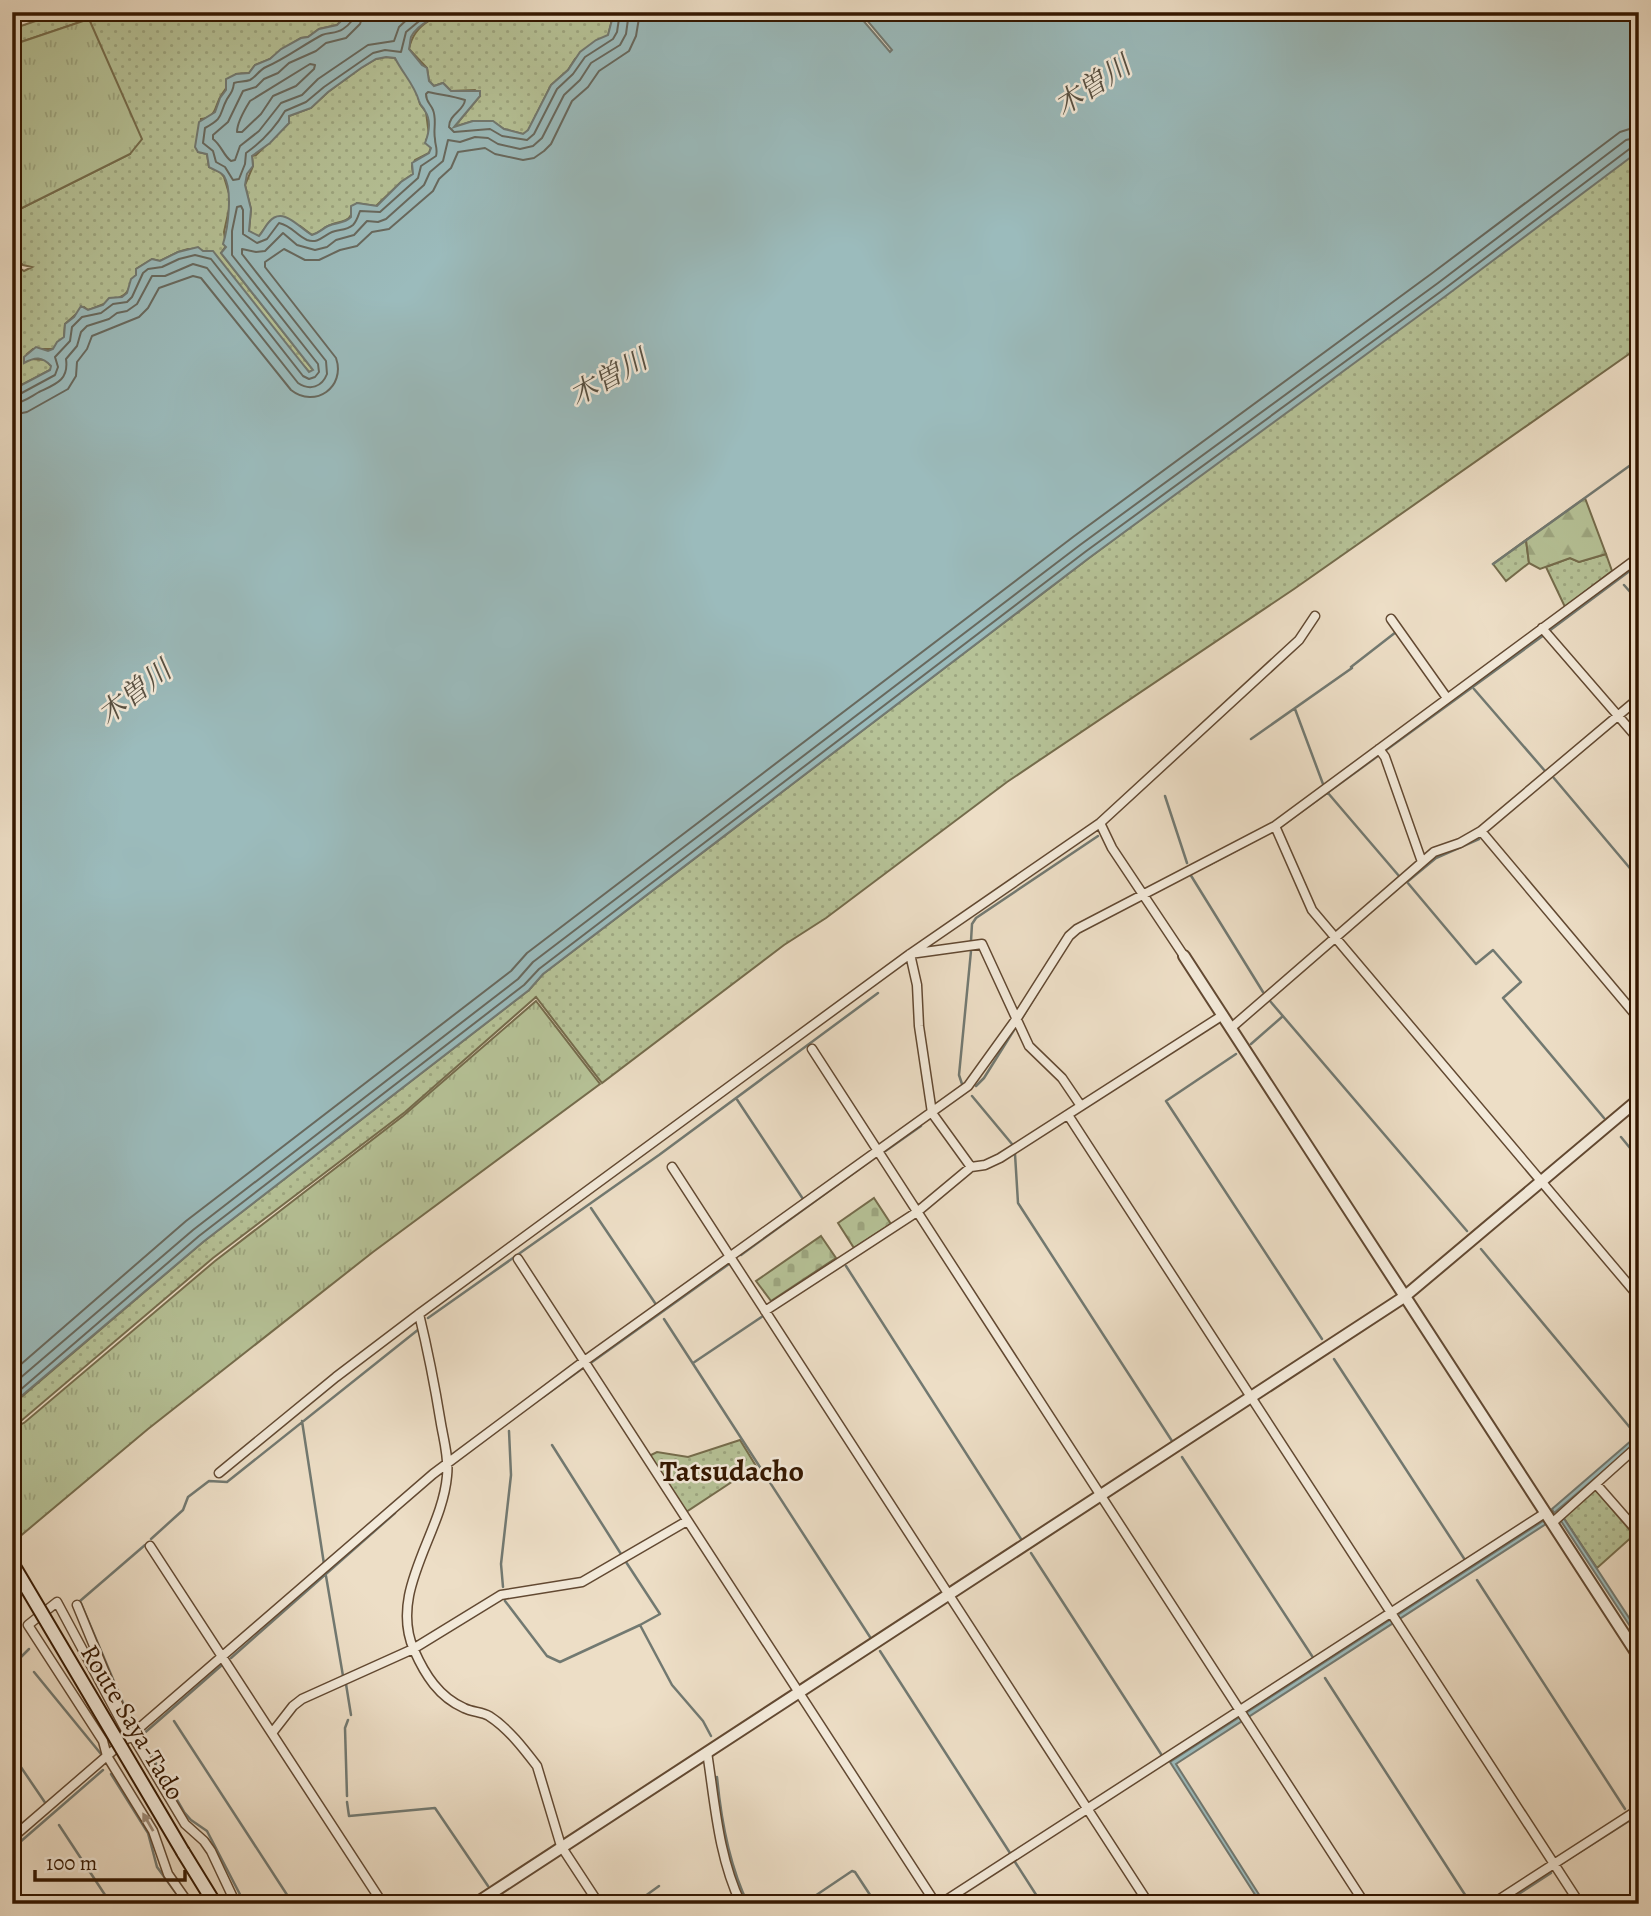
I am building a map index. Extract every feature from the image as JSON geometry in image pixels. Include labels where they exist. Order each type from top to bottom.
[{"type":"main road","name":"Route Saya-Tado","points":[[12,1563],[215,1904]]},
{"type":"street","points":[[12,1838],[448,1464],[583,1362],[968,1086],[1017,1018],[1069,936],[1090,920],[1142,893],[1276,829],[1382,752],[1447,698],[1545,631],[1639,557]]},
{"type":"street","points":[[219,1473],[336,1377],[419,1314],[910,954],[1100,823],[1299,639],[1315,616]]},
{"type":"street","points":[[1391,619],[1447,698]]},
{"type":"street","points":[[1545,631],[1639,740]]},
{"type":"street","points":[[1231,1028],[1434,852],[1460,843],[1481,831],[1639,698]]},
{"type":"street","points":[[1382,752],[1422,862]]},
{"type":"street","points":[[1100,823],[1112,848],[1639,1657]]},
{"type":"street","points":[[1276,829],[1312,910],[1639,1297]]},
{"type":"street","points":[[1481,831],[1639,1019]]},
{"type":"street","points":[[910,954],[982,944],[1029,1046],[1062,1078],[1081,1106]]},
{"type":"street","points":[[910,954],[917,985],[919,1026],[932,1113],[971,1167]]},
{"type":"street","points":[[765,1311],[917,1212],[971,1167],[985,1165],[1000,1158],[1223,1015]]},
{"type":"street","points":[[812,1049],[1365,1904]]},
{"type":"street","points":[[475,1904],[1404,1297],[1639,1099]]},
{"type":"street","points":[[1068,1115],[1580,1904]]},
{"type":"street","points":[[672,1167],[1149,1904]]},
{"type":"street","points":[[517,1258],[797,1693],[938,1904],[1242,1715],[1549,1518],[1596,1484],[1639,1445]]},
{"type":"street","points":[[419,1314],[435,1380],[448,1464],[447,1480],[436,1521],[405,1609],[405,1622],[413,1649],[439,1693],[450,1702],[487,1715],[504,1728],[537,1766],[561,1846],[599,1904]]},
{"type":"street","points":[[1596,1484],[1639,1533]]},
{"type":"street","points":[[272,1732],[302,1699],[413,1649],[501,1595],[582,1582],[687,1521]]},
{"type":"street","points":[[150,1546],[383,1904]]},
{"type":"street","points":[[189,1904],[167,1874],[153,1830],[107,1756],[103,1741],[28,1625],[57,1602],[131,1738],[185,1824],[211,1851],[236,1904]]},
{"type":"street","points":[[77,1605],[131,1738]]},
{"type":"street","points":[[707,1752],[722,1851],[741,1904]]},
{"type":"street","points":[[1492,1904],[1639,1809]]},
{"type":"street","points":[[12,1893],[19,1904]]},
{"type":"green space","points":[[62,12],[350,12],[337,25],[319,29],[308,37],[301,38],[270,59],[255,65],[249,73],[236,74],[219,98],[213,113],[201,119],[198,152],[207,154],[209,167],[224,177],[231,200],[224,232],[226,246],[221,253],[313,370],[310,373],[203,251],[188,249],[160,261],[152,259],[136,269],[136,275],[122,296],[88,310],[84,307],[65,324],[64,337],[53,349],[33,349],[27,354],[32,359],[46,360],[52,367],[50,370],[12,390],[12,263],[24,271],[32,267],[23,265],[12,255],[12,213],[130,154],[89,19],[12,45],[12,29]]},
{"type":"green space","points":[[462,12],[476,15],[488,12],[614,12],[608,36],[575,59],[568,70],[551,85],[528,131],[523,134],[504,129],[492,121],[473,121],[454,127],[480,96],[475,90],[451,91],[443,83],[434,86],[429,81],[427,68],[409,49],[416,32],[428,21]]},
{"type":"green space","points":[[89,19],[142,139],[130,154],[12,213],[12,45]]},
{"type":"green space","points":[[395,58],[416,89],[420,104],[426,112],[429,135],[426,140],[431,147],[429,153],[415,160],[412,166],[413,174],[376,206],[357,203],[348,219],[312,235],[300,226],[270,221],[259,236],[249,231],[251,209],[245,185],[253,166],[252,156],[289,123],[289,116],[311,108],[361,68],[376,59]]},
{"type":"green space","points":[[1639,150],[1639,347],[1294,589],[1007,782],[826,918],[784,945],[602,1083],[536,997],[405,1112],[213,1258],[21,1421],[12,1425],[12,1405],[203,1242],[529,990],[543,974],[1089,558]]},
{"type":"green space","points":[[1585,498],[1606,554],[1579,562],[1570,558],[1540,569],[1529,563],[1526,540]]},
{"type":"green space","points":[[1526,540],[1529,563],[1506,581],[1493,564]]},
{"type":"green space","points":[[1606,554],[1612,571],[1565,607],[1546,567],[1570,558],[1579,562]]},
{"type":"green space","points":[[536,1001],[600,1084],[373,1252],[148,1429],[12,1543],[12,1428],[24,1423],[215,1261],[403,1116]]},
{"type":"green space","points":[[874,1198],[891,1224],[854,1248],[838,1223]]},
{"type":"green space","points":[[821,1236],[836,1258],[771,1301],[756,1281]]},
{"type":"green space","points":[[740,1440],[756,1466],[686,1512],[649,1456],[657,1452],[688,1457]]},
{"type":"green space","points":[[1595,1489],[1634,1535],[1597,1568],[1563,1517]]},
{"type":"water","name":"木曽川","points":[[350,12],[455,12],[443,14],[419,27],[411,37],[409,49],[427,68],[429,81],[434,86],[443,83],[451,91],[480,91],[480,96],[454,127],[473,121],[493,121],[504,129],[523,134],[528,130],[551,85],[568,70],[580,52],[608,35],[614,12],[856,12],[890,52],[892,50],[860,12],[1639,12],[1639,151],[1089,558],[543,974],[529,990],[203,1242],[12,1404],[12,390],[50,370],[51,366],[45,360],[35,359],[24,363],[24,357],[36,347],[48,351],[53,349],[64,337],[65,324],[81,306],[88,310],[103,305],[109,298],[122,297],[136,275],[136,269],[152,259],[160,261],[178,252],[198,247],[203,251],[213,251],[309,372],[313,370],[221,253],[226,247],[223,244],[229,210],[227,183],[222,174],[209,167],[207,154],[198,152],[195,147],[199,122],[215,112],[226,90],[226,79],[236,74],[249,73],[255,65],[270,59],[281,49],[301,38],[308,37],[319,29],[337,25]],"holes":[[[395,58],[428,118],[425,143],[431,148],[429,153],[412,163],[413,174],[377,206],[357,203],[351,206],[351,217],[312,235],[286,217],[280,216],[274,217],[259,236],[249,231],[251,209],[245,185],[247,174],[253,166],[252,156],[270,143],[289,123],[289,116],[311,108],[328,92],[376,59]]]},
{"type":"water","points":[[1639,1434],[1639,1441],[1554,1513],[1552,1509]]},
{"type":"water","points":[[1546,1517],[1549,1521],[1546,1524],[1176,1764],[1265,1904],[1261,1904],[1170,1762]]},
{"type":"water","points":[[1563,1517],[1639,1633],[1639,1640],[1561,1521]]},
{"type":"waterway","points":[[1493,564],[1639,459]]},
{"type":"waterway","points":[[1549,631],[1639,564]]},
{"type":"waterway","points":[[1624,585],[1639,602]]},
{"type":"waterway","points":[[1251,739],[1352,668],[1396,632]]},
{"type":"waterway","points":[[1209,865],[1279,828],[1544,635]]},
{"type":"waterway","points":[[1474,689],[1545,771]]},
{"type":"waterway","points":[[1295,709],[1323,784]]},
{"type":"waterway","points":[[1553,777],[1639,879]]},
{"type":"waterway","points":[[1328,793],[1399,876]]},
{"type":"waterway","points":[[1165,796],[1187,863]]},
{"type":"waterway","points":[[971,941],[972,924],[976,918],[1098,836]]},
{"type":"waterway","points":[[1479,839],[1436,858],[1407,882],[1476,964],[1493,950],[1521,982],[1503,998],[1604,1118]]},
{"type":"waterway","points":[[1190,874],[1263,992]]},
{"type":"waterway","points":[[962,1084],[959,1075],[971,951]]},
{"type":"waterway","points":[[1022,1018],[1041,987]]},
{"type":"waterway","points":[[428,1318],[659,1155],[878,993]]},
{"type":"waterway","points":[[1270,1001],[1467,1231]]},
{"type":"waterway","points":[[1251,1044],[1283,1016]]},
{"type":"waterway","points":[[976,1086],[984,1078],[1014,1030]]},
{"type":"waterway","points":[[1236,1054],[1166,1101],[1322,1339]]},
{"type":"waterway","points":[[972,1096],[1012,1144]]},
{"type":"waterway","points":[[736,1098],[805,1202]]},
{"type":"waterway","points":[[884,1152],[921,1126]]},
{"type":"waterway","points":[[1621,1137],[1639,1159]]},
{"type":"waterway","points":[[1015,1154],[1018,1203],[1172,1441]]},
{"type":"waterway","points":[[741,1255],[877,1156]]},
{"type":"waterway","points":[[591,1208],[655,1303]]},
{"type":"waterway","points":[[1481,1249],[1637,1436]]},
{"type":"waterway","points":[[592,1362],[729,1264]]},
{"type":"waterway","points":[[846,1266],[1021,1539]]},
{"type":"waterway","points":[[693,1363],[763,1316]]},
{"type":"waterway","points":[[664,1319],[870,1637]]},
{"type":"waterway","points":[[151,1539],[183,1510],[188,1497],[209,1481],[227,1482],[419,1329]]},
{"type":"waterway","points":[[1334,1359],[1465,1560]]},
{"type":"waterway","points":[[543,1397],[583,1368]]},
{"type":"waterway","points":[[302,1421],[324,1564]]},
{"type":"waterway","points":[[503,1587],[501,1564],[511,1475],[509,1431]]},
{"type":"waterway","points":[[552,1445],[621,1554]]},
{"type":"waterway","points":[[1182,1457],[1314,1659]]},
{"type":"waterway","points":[[231,1658],[395,1513]]},
{"type":"waterway","points":[[134,1729],[80,1601],[145,1545]]},
{"type":"waterway","points":[[1031,1553],[1161,1754]]},
{"type":"waterway","points":[[626,1562],[660,1614],[640,1625]]},
{"type":"waterway","points":[[326,1576],[343,1676]]},
{"type":"waterway","points":[[1477,1580],[1625,1809]]},
{"type":"waterway","points":[[505,1601],[547,1656],[560,1662],[640,1625],[672,1685],[703,1721],[711,1736]]},
{"type":"waterway","points":[[12,1666],[29,1649]]},
{"type":"waterway","points":[[880,1651],[1010,1853]]},
{"type":"waterway","points":[[141,1736],[222,1665]]},
{"type":"waterway","points":[[34,1672],[101,1754]]},
{"type":"waterway","points":[[1325,1678],[1471,1904]]},
{"type":"waterway","points":[[346,1684],[351,1715]]},
{"type":"waterway","points":[[347,1796],[345,1728],[348,1720]]},
{"type":"waterway","points":[[174,1721],[293,1904]]},
{"type":"waterway","points":[[143,1741],[184,1812],[207,1831],[245,1904]]},
{"type":"waterway","points":[[12,1754],[46,1804]]},
{"type":"waterway","points":[[12,1849],[103,1770]]},
{"type":"waterway","points":[[111,1774],[148,1833],[157,1867],[184,1904]]},
{"type":"waterway","points":[[717,1777],[727,1842],[748,1904]]},
{"type":"waterway","points":[[347,1802],[349,1816],[435,1808],[488,1886]]},
{"type":"waterway","points":[[1561,1864],[1632,1819],[1639,1829]]},
{"type":"waterway","points":[[59,1825],[111,1904]]},
{"type":"waterway","points":[[1015,1862],[1042,1904]]},
{"type":"waterway","points":[[803,1904],[852,1871],[876,1904]]},
{"type":"waterway","points":[[1503,1904],[1551,1873]]},
{"type":"waterway","points":[[645,1904],[641,1899],[659,1886]]},
{"type":"waterway","points":[[496,1900],[499,1904]]},
{"type":"district","name":"Tatsudacho","points":[[732,1471]]}]
